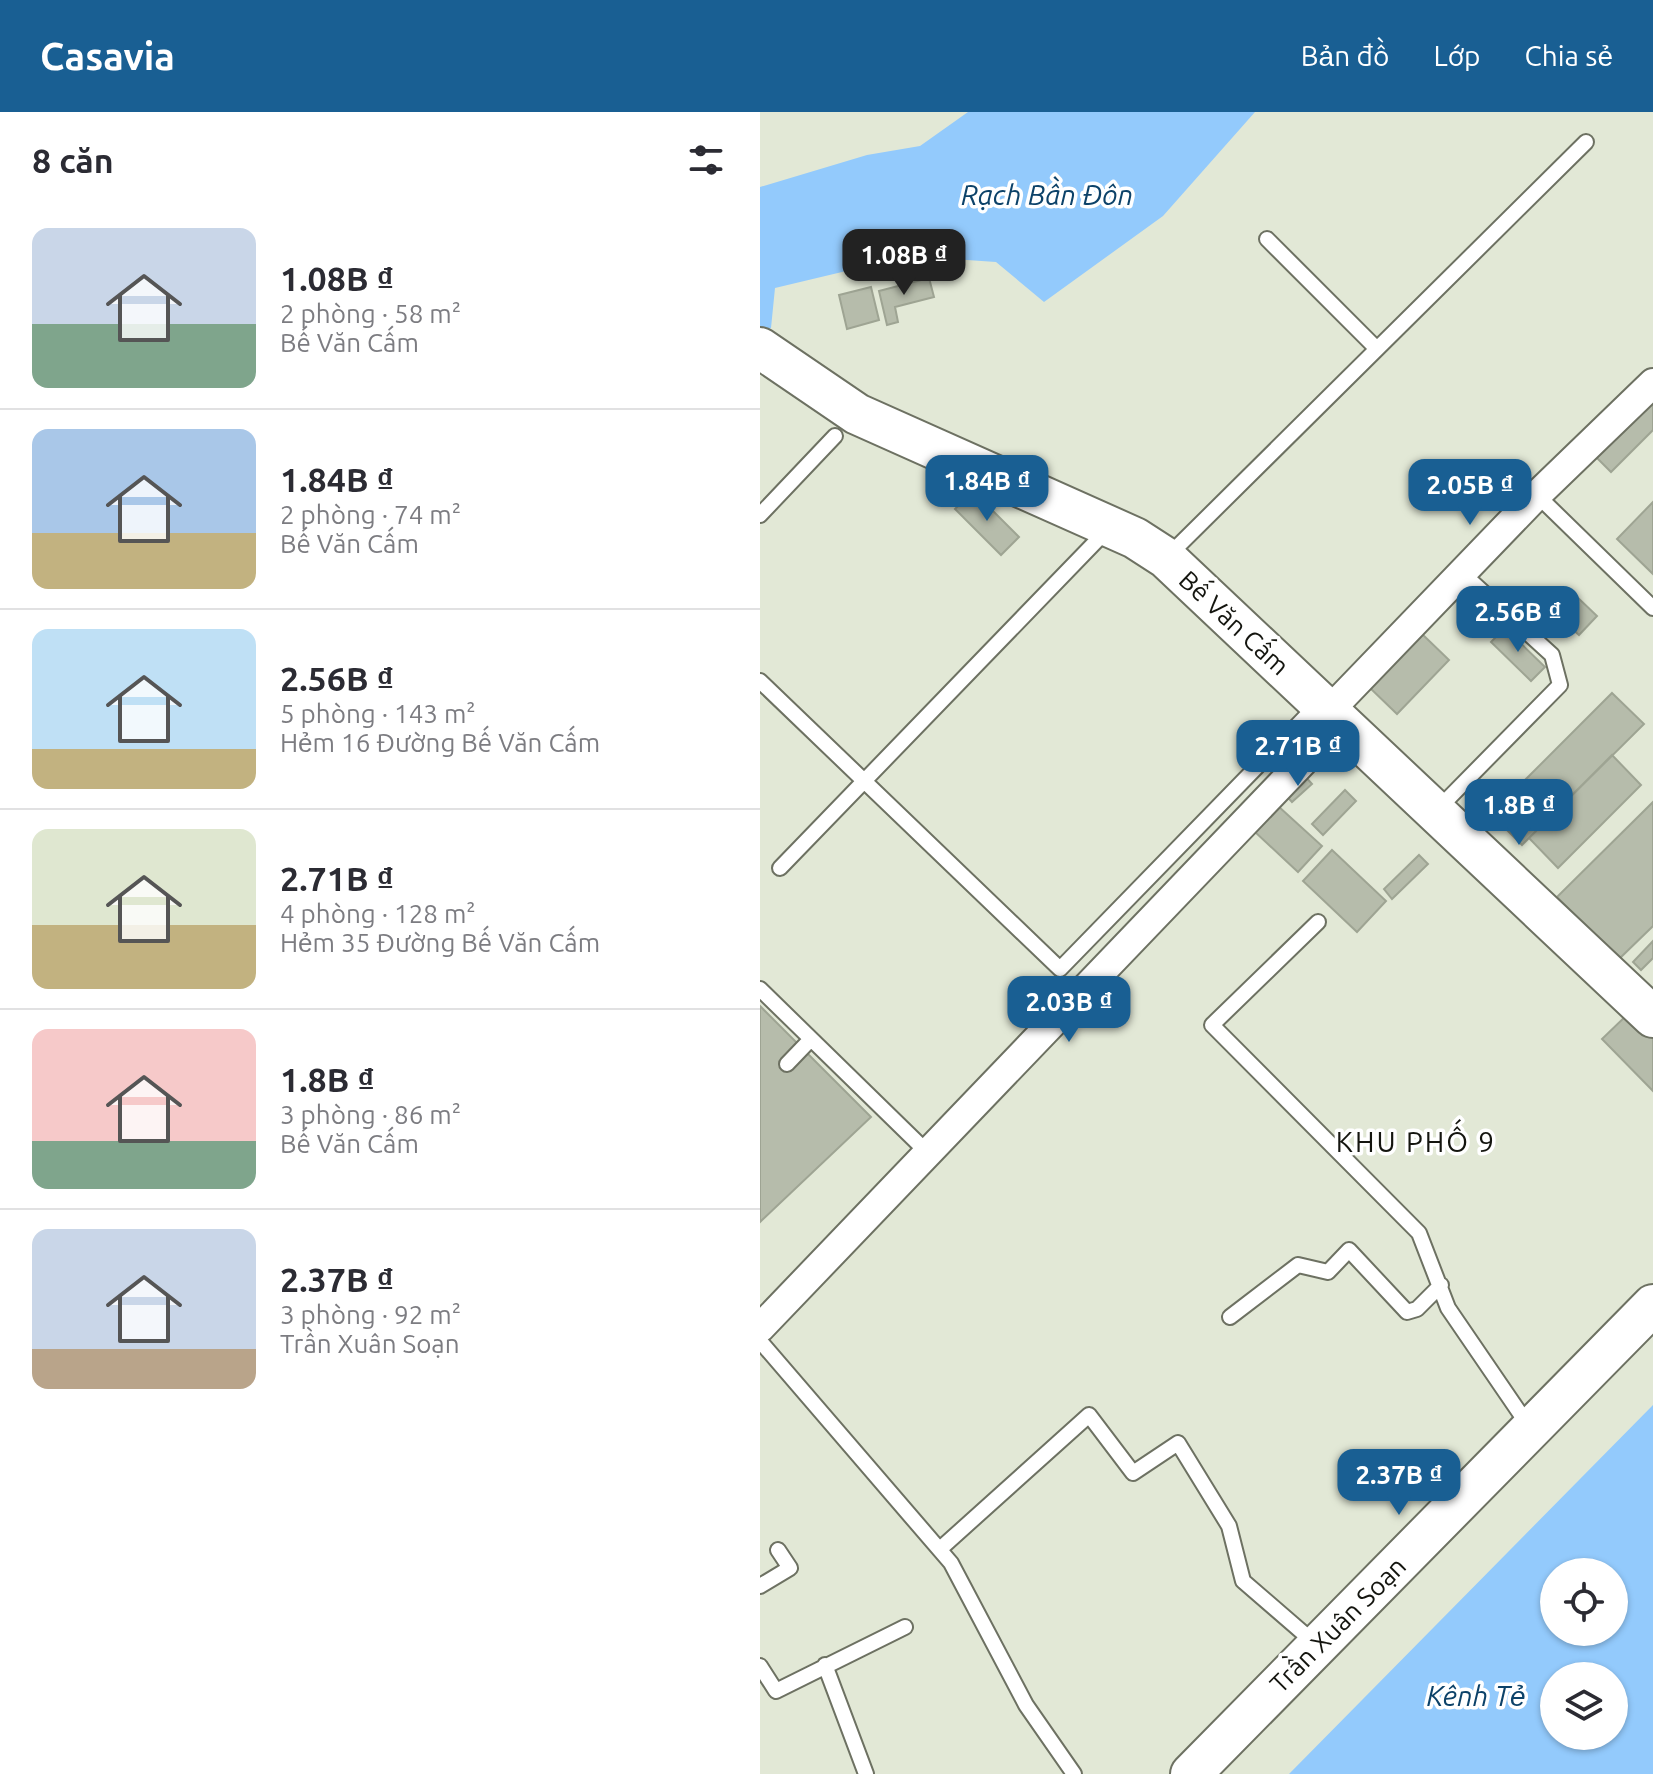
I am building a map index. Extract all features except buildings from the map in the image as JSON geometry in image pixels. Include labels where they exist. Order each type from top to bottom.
[{"type":"street","name":"Bế Văn Cấm","points":[[771,356],[857,414],[1110,527],[1166,558],[1653,1017]]},
{"type":"street","points":[[760,1328],[928,1153],[1329,713],[1537,495],[1653,383]]},
{"type":"street","name":"Trần Xuân Soạn","points":[[1191,1774],[1653,1305]]},
{"type":"lane","points":[[1166,558],[1586,142]]},
{"type":"lane","points":[[1267,239],[1377,349]]},
{"type":"lane","points":[[760,515],[835,436]]},
{"type":"lane","points":[[1537,495],[1653,608]]},
{"type":"lane","points":[[780,868],[1074,560],[1110,527]]},
{"type":"lane","points":[[1435,812],[1560,685],[1552,655],[1462,573]]},
{"type":"lane","points":[[760,681],[1060,969],[1329,713]]},
{"type":"lane","points":[[1318,922],[1212,1025],[1419,1233],[1448,1308],[1531,1429]]},
{"type":"lane","points":[[760,989],[928,1153]]},
{"type":"lane","points":[[787,1064],[811,1039]]},
{"type":"lane","points":[[1230,1317],[1298,1265],[1328,1272],[1349,1250],[1407,1312],[1417,1309],[1441,1285]]},
{"type":"lane","points":[[760,1341],[951,1563],[1026,1705],[1074,1774]]},
{"type":"lane","points":[[940,1549],[1089,1415],[1133,1473],[1178,1443],[1229,1526],[1243,1581],[1318,1645]]},
{"type":"lane","points":[[760,1586],[790,1568],[778,1550]]},
{"type":"lane","points":[[760,1666],[776,1691],[905,1627]]},
{"type":"lane","points":[[825,1665],[866,1774]]},
{"type":"water","name":"Rạch Bần Đôn","points":[[968,112],[1255,112],[1163,216],[1044,302],[996,262],[909,256],[775,288],[771,328],[760,331],[760,187],[867,155],[920,146]]},
{"type":"water","name":"Kênh Tẻ","points":[[1653,1405],[1653,1774],[1289,1774]]},
{"type":"district","name":"KHU PHỐ 9","points":[[1416,1142]]}]
